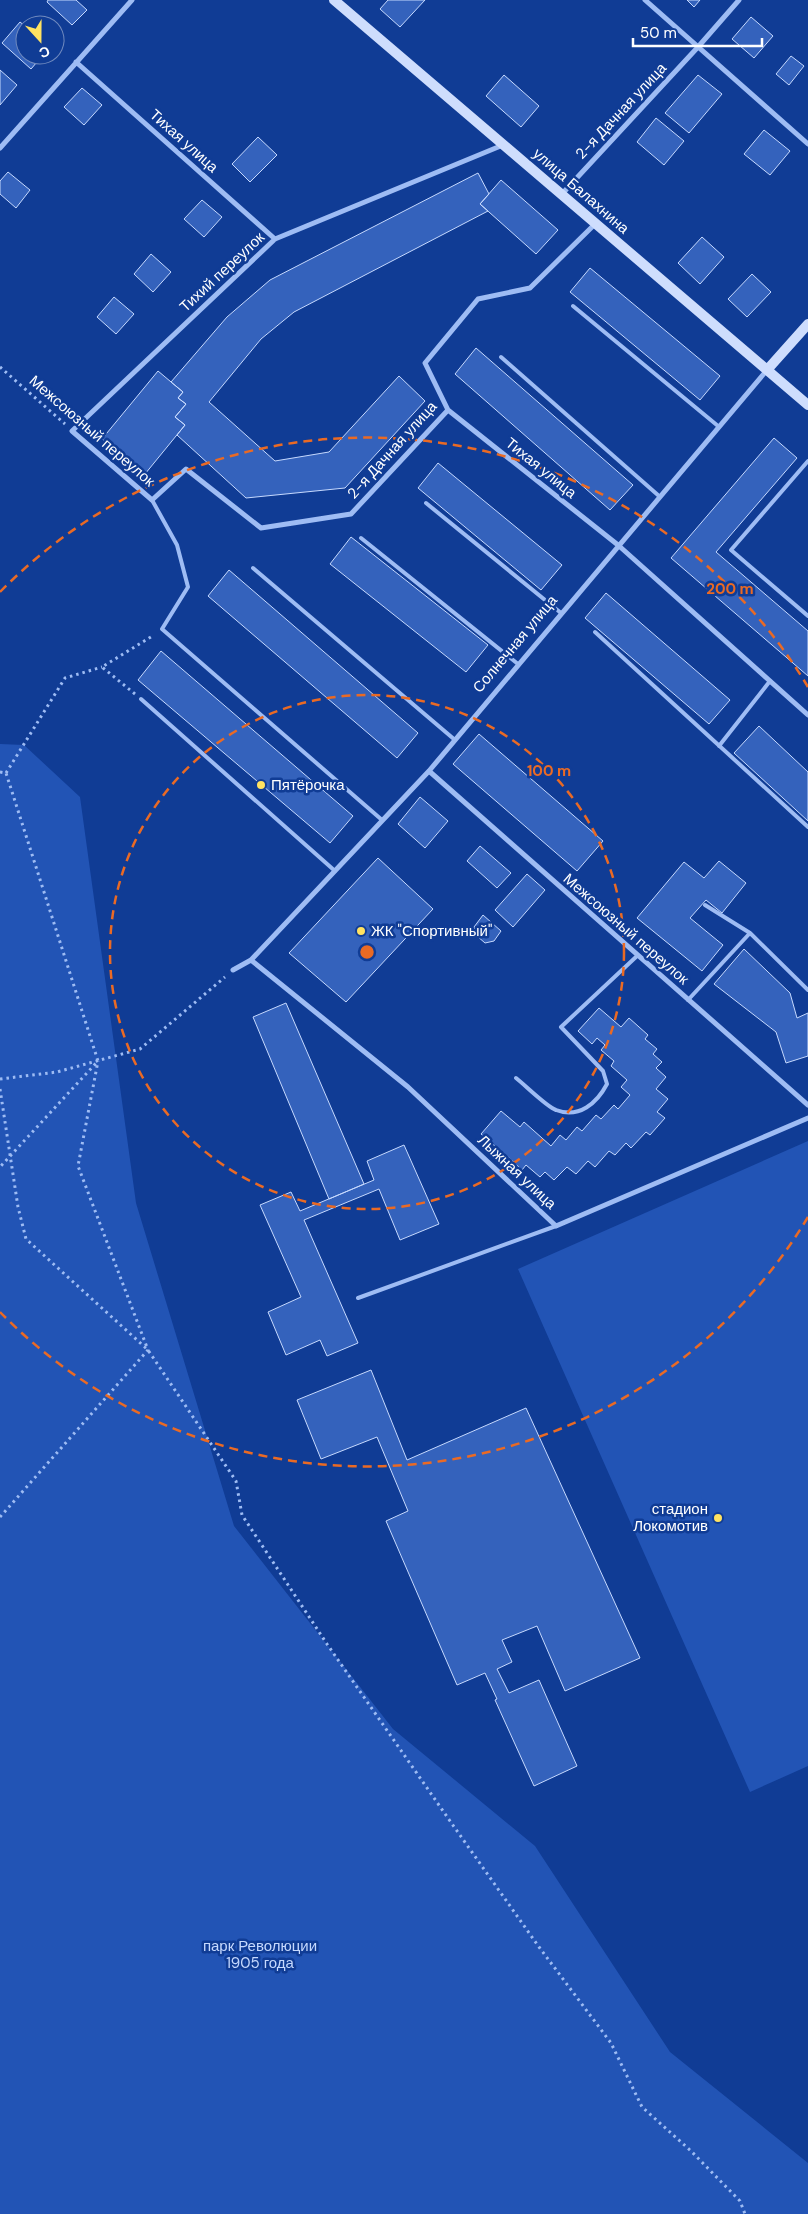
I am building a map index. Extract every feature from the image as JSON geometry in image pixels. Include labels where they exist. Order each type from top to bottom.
[{"type":"street","points":[[0,148],[132,0]]},
{"type":"street","name":"улица Балахнина","points":[[334,0],[808,405]]},
{"type":"street","points":[[645,0],[808,144]]},
{"type":"street","name":"2-я Дачная улица","points":[[561,195],[698,48],[739,0]]},
{"type":"street","name":"Тихая улица","points":[[76,62],[275,239]]},
{"type":"street","name":"Тихий переулок","points":[[72,431],[275,239],[503,145]]},
{"type":"street","name":"2-я Дачная улица","points":[[261,528],[351,514],[448,410],[425,363],[478,299],[530,288],[595,224]]},
{"type":"street","name":"Солнечная улица","points":[[233,970],[252,960],[429,771],[718,426],[808,324]]},
{"type":"street","name":"Тихая улица","points":[[448,410],[618,546],[808,715]]},
{"type":"street","name":"Межсоюзный переулок","points":[[72,431],[152,500],[186,469],[261,528]]},
{"type":"street","name":"Межсоюзный переулок","points":[[429,771],[808,1105]]},
{"type":"street","name":"Лыжная улица","points":[[252,960],[408,1087],[556,1226],[808,1118]]},
{"type":"lane","points":[[573,306],[718,426]]},
{"type":"lane","points":[[501,357],[659,496]]},
{"type":"lane","points":[[808,461],[731,550],[808,616]]},
{"type":"lane","points":[[152,500],[177,545],[188,587],[162,630],[382,820]]},
{"type":"lane","points":[[426,503],[560,613]]},
{"type":"lane","points":[[361,538],[518,664]]},
{"type":"lane","points":[[253,568],[455,740]]},
{"type":"lane","points":[[595,632],[808,827]]},
{"type":"lane","points":[[719,746],[770,681]]},
{"type":"lane","points":[[141,699],[335,871]]},
{"type":"lane","points":[[705,905],[750,933],[808,990]]},
{"type":"lane","points":[[688,1000],[750,933]]},
{"type":"lane","points":[[516,1078],[556,1110],[574,1112],[589,1108],[601,1096],[607,1084],[603,1071],[561,1027],[637,956]]},
{"type":"lane","points":[[358,1298],[556,1226]]},
{"type":"path","name":"Межсоюзный переулок","points":[[0,366],[72,431]]},
{"type":"path","points":[[162,630],[102,667],[65,678],[6,773],[98,1061],[78,1166],[148,1350],[236,1481],[242,1515],[327,1644],[450,1821],[539,1947],[612,2043],[642,2107],[691,2151],[740,2201],[745,2214]]},
{"type":"path","points":[[102,667],[141,699]]},
{"type":"path","points":[[0,772],[6,773]]},
{"type":"path","points":[[0,1079],[57,1072],[140,1050],[233,970]]},
{"type":"path","points":[[0,1167],[98,1061]]},
{"type":"path","points":[[0,1089],[26,1239],[148,1350]]},
{"type":"path","points":[[0,1516],[148,1350]]},
{"type":"green space","name":"парк Революции 1905 года","points":[[0,744],[24,745],[80,797],[136,1203],[234,1526],[393,1729],[535,1846],[670,2052],[808,2163],[808,2214],[0,2214]]},
{"type":"green space","name":"стадион Локомотив","points":[[808,1141],[808,1766],[750,1792],[518,1269]]},
{"type":"building","points":[[48,0],[76,0],[87,10],[72,25],[65,19],[65,15],[61,15],[47,2]]},
{"type":"building","points":[[388,0],[425,0],[400,27],[380,9]]},
{"type":"building","points":[[687,0],[700,0],[694,7]]},
{"type":"building","points":[[751,17],[773,36],[754,58],[732,39]]},
{"type":"building","points":[[15,28],[15,55],[2,43]]},
{"type":"building","points":[[791,56],[804,66],[789,85],[776,74]]},
{"type":"building","points":[[27,65],[34,65],[31,69]]},
{"type":"building","points":[[0,70],[17,85],[0,105]]},
{"type":"building","points":[[504,75],[539,106],[521,127],[486,96]]},
{"type":"building","points":[[698,75],[722,94],[689,133],[665,113]]},
{"type":"building","points":[[82,88],[102,105],[84,125],[64,107]]},
{"type":"building","points":[[656,118],[684,141],[664,165],[637,142]]},
{"type":"building","points":[[764,130],[790,151],[770,175],[744,154]]},
{"type":"building","points":[[258,137],[277,155],[250,182],[232,164]]},
{"type":"building","points":[[8,172],[30,190],[16,208],[0,194],[0,181]]},
{"type":"building","points":[[478,173],[489,194],[480,204],[488,211],[294,312],[261,339],[209,402],[275,461],[329,452],[399,376],[425,401],[345,488],[246,498],[177,435],[185,425],[175,417],[186,404],[178,398],[183,392],[171,382],[227,317],[270,280]]},
{"type":"building","points":[[501,180],[558,230],[536,254],[480,204]]},
{"type":"building","points":[[202,200],[222,217],[204,237],[184,219]]},
{"type":"building","points":[[702,237],[724,257],[700,284],[678,263]]},
{"type":"building","points":[[151,254],[171,272],[153,292],[134,274]]},
{"type":"building","points":[[590,268],[720,376],[700,400],[570,292]]},
{"type":"building","points":[[752,274],[771,292],[747,317],[728,299]]},
{"type":"building","points":[[114,297],[134,314],[116,334],[97,317]]},
{"type":"building","points":[[476,348],[633,485],[610,510],[455,374]]},
{"type":"building","points":[[158,371],[183,392],[178,398],[186,404],[175,417],[185,425],[145,474],[102,439]]},
{"type":"building","points":[[774,438],[797,458],[716,552],[808,631],[808,676],[671,558]]},
{"type":"building","points":[[438,463],[562,565],[541,590],[418,488]]},
{"type":"building","points":[[351,537],[488,645],[466,672],[330,564]]},
{"type":"building","points":[[229,570],[418,733],[397,758],[208,596]]},
{"type":"building","points":[[606,593],[730,700],[709,724],[585,618]]},
{"type":"building","points":[[161,651],[353,816],[330,843],[138,680]]},
{"type":"building","points":[[759,726],[808,772],[808,821],[734,753]]},
{"type":"building","points":[[479,734],[603,841],[577,871],[453,764]]},
{"type":"building","points":[[420,797],[448,821],[425,848],[398,824]]},
{"type":"building","points":[[480,846],[511,873],[497,888],[467,861]]},
{"type":"building","name":"ЖК \"Спортивный\"","points":[[378,858],[433,909],[346,1002],[289,953]]},
{"type":"building","points":[[719,861],[746,883],[722,913],[706,900],[690,918],[723,945],[702,971],[637,918],[684,862],[704,878]]},
{"type":"building","points":[[527,874],[545,890],[513,927],[495,910]]},
{"type":"building","points":[[483,915],[501,931],[494,941],[485,943],[477,936],[474,927]]},
{"type":"building","points":[[744,949],[790,993],[797,1018],[808,1013],[808,1056],[786,1063],[776,1032],[714,984]]},
{"type":"building","points":[[286,1003],[364,1184],[329,1199],[253,1017]]},
{"type":"building","points":[[599,1008],[621,1027],[629,1018],[648,1035],[645,1039],[657,1049],[653,1054],[662,1062],[656,1068],[666,1077],[656,1089],[668,1099],[657,1112],[665,1118],[650,1135],[646,1132],[631,1148],[626,1143],[615,1155],[609,1151],[595,1167],[588,1161],[576,1174],[567,1167],[554,1180],[545,1172],[540,1177],[526,1165],[522,1170],[506,1155],[500,1161],[491,1153],[496,1147],[481,1134],[501,1111],[520,1127],[524,1122],[551,1146],[560,1135],[566,1140],[577,1127],[582,1131],[596,1115],[601,1119],[614,1105],[618,1109],[630,1095],[621,1087],[627,1080],[611,1066],[614,1061],[601,1050],[605,1045],[597,1038],[592,1044],[578,1031]]},
{"type":"building","points":[[404,1145],[439,1224],[400,1240],[379,1189],[304,1220],[358,1343],[327,1356],[320,1340],[286,1355],[268,1312],[301,1297],[260,1205],[291,1192],[300,1211],[374,1180],[367,1161]]},
{"type":"building","points":[[371,1370],[407,1460],[526,1408],[640,1658],[565,1691],[537,1626],[502,1640],[512,1662],[497,1669],[509,1693],[539,1680],[577,1766],[534,1786],[495,1700],[497,1699],[485,1673],[457,1685],[386,1521],[408,1511],[377,1437],[321,1459],[297,1400]]},
{"type":"place","name":"Пятёрочка","points":[[261,785]]},
{"type":"place","name":"ЖК \"Спортивный\"","points":[[361,931]]},
{"type":"place","name":"стадион Локомотив","points":[[718,1518]]}]
